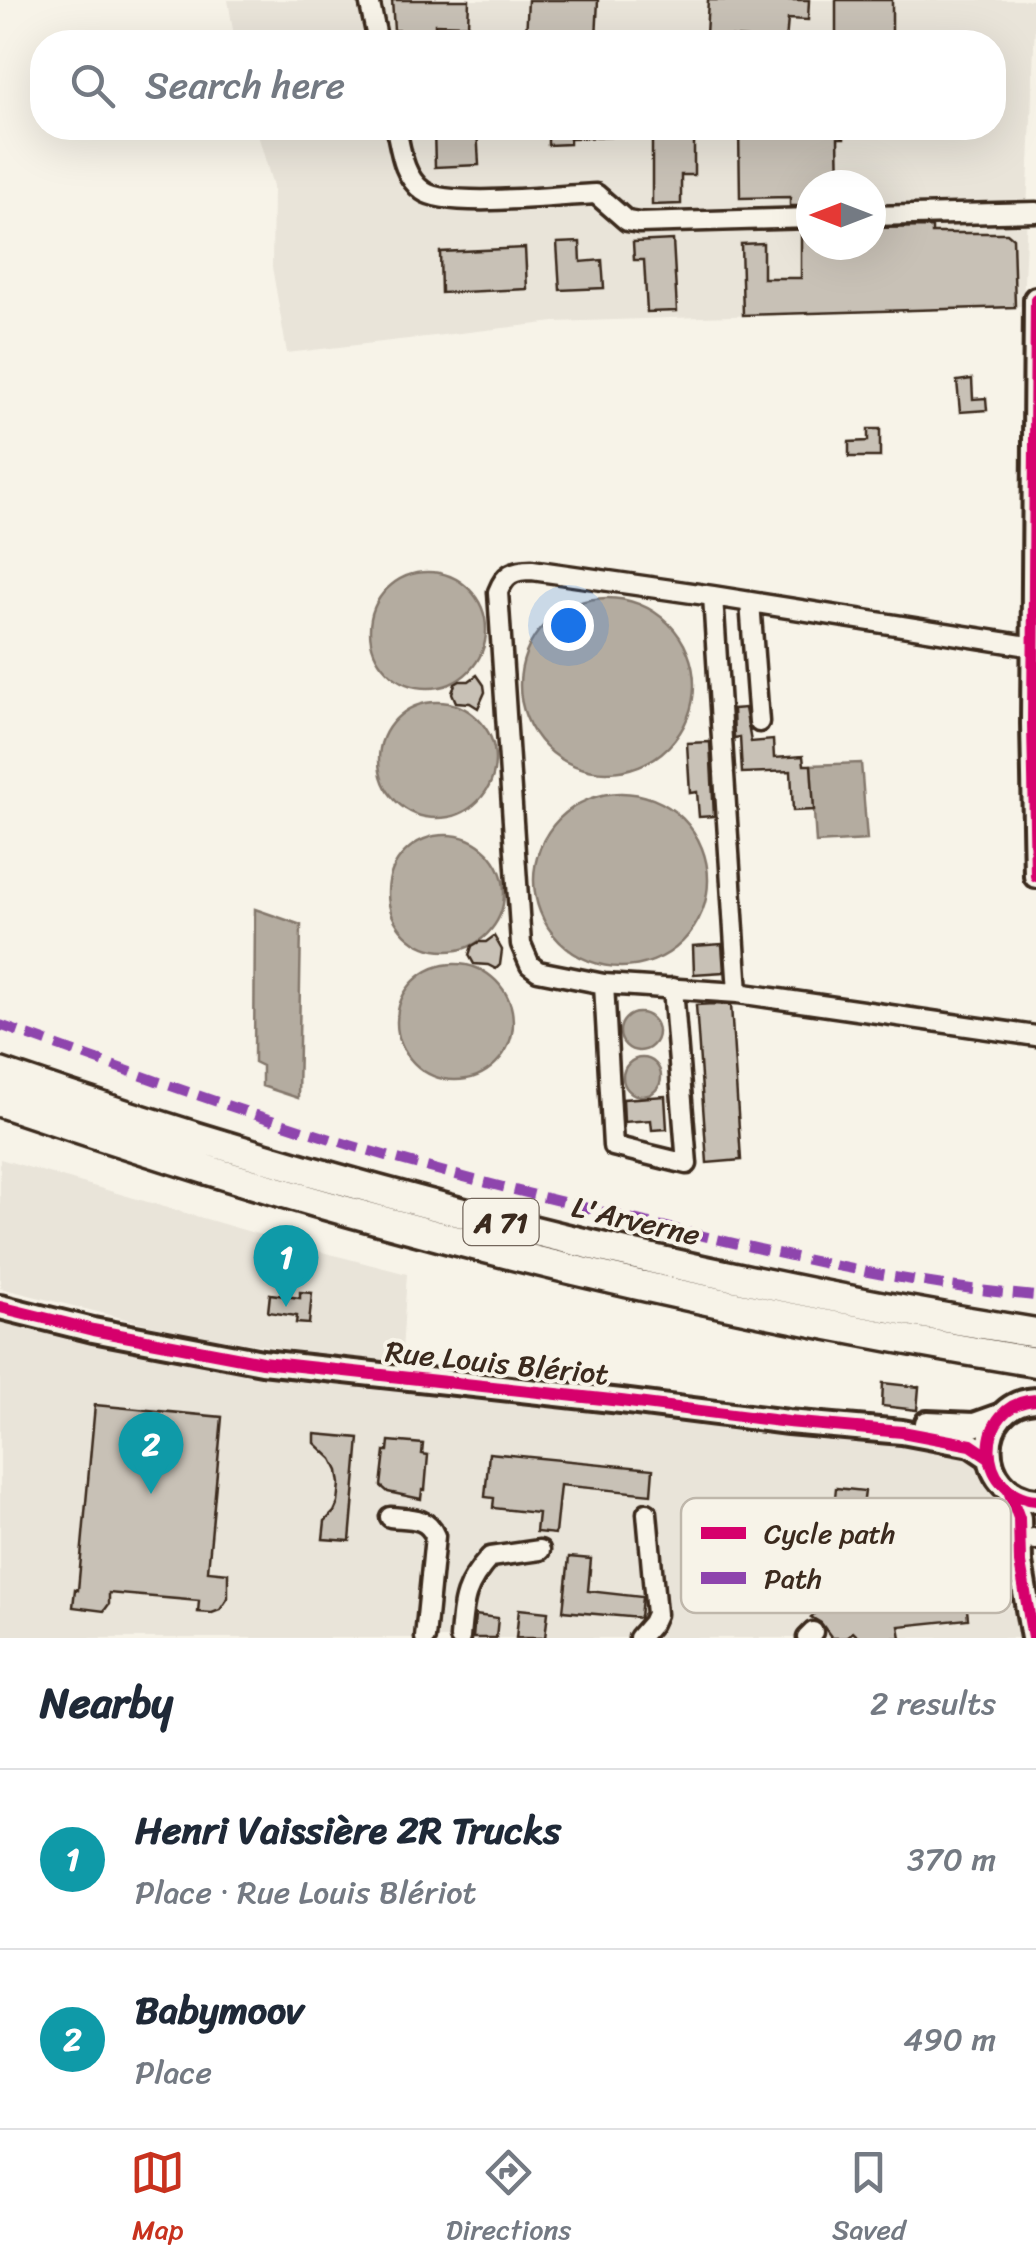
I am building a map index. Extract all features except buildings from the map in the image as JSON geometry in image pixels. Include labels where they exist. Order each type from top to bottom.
[{"type":"highway","name":"L'Arverne","points":[[0,1073],[170,1130],[454,1210],[758,1282],[1024,1331]]},
{"type":"highway","name":"L'Arverne","points":[[0,1102],[242,1181],[468,1244],[750,1308],[1024,1360]]},
{"type":"main road","points":[[1036,299],[1036,876]]},
{"type":"main road","name":"Rue Louis Blériot","points":[[0,1307],[93,1330],[262,1362],[928,1435],[971,1445],[989,1457]]},
{"type":"main road","points":[[1033,1395],[1010,1408],[996,1424],[989,1457],[1000,1482],[1010,1492],[1036,1500]]},
{"type":"main road","name":"Rue Louis Blériot","points":[[621,1401],[955,1425],[974,1425],[1002,1416]]},
{"type":"main road","points":[[1010,1492],[1019,1518],[1020,1563],[1033,1638]]},
{"type":"main road","points":[[1035,1535],[1032,1569],[1036,1594]]},
{"type":"street","points":[[369,0],[375,30]]},
{"type":"street","points":[[399,140],[406,171],[426,194],[441,199],[596,194],[627,221],[639,223],[796,218]]},
{"type":"street","points":[[886,216],[1036,212]]},
{"type":"street","points":[[1034,647],[532,570],[512,573],[502,580],[498,592],[522,944],[530,965],[604,984],[738,993],[1036,1036]]},
{"type":"street","points":[[712,596],[738,993]]},
{"type":"street","points":[[750,602],[759,722]]},
{"type":"street","points":[[604,984],[612,1146],[687,1164],[674,988]]},
{"type":"street","points":[[640,1638],[656,1614],[646,1514]]},
{"type":"street","points":[[390,1517],[422,1520],[432,1526],[435,1536],[425,1638]]},
{"type":"street","points":[[460,1638],[463,1600],[474,1575],[490,1556],[540,1550]]},
{"type":"shaded area","points":[[228,0],[1036,0],[1023,306],[555,322],[287,353],[272,267],[273,186],[260,140],[1006,140],[1006,30],[233,30]]},
{"type":"shaded area","points":[[428,572],[450,576],[469,589],[482,608],[486,630],[482,652],[469,671],[450,684],[428,688],[406,684],[387,671],[374,652],[370,630],[374,608],[387,589],[406,576]]},
{"type":"shaded area","points":[[607,598],[640,605],[668,624],[687,652],[694,685],[687,718],[668,746],[640,765],[607,772],[574,765],[546,746],[527,718],[520,685],[527,652],[546,624],[574,605]]},
{"type":"shaded area","points":[[437,702],[459,706],[478,719],[491,738],[495,760],[491,782],[478,801],[459,814],[437,818],[415,814],[396,801],[383,782],[379,760],[383,738],[396,719],[415,706]]},
{"type":"shaded area","points":[[861,763],[867,840],[816,843],[811,765]]},
{"type":"shaded area","points":[[621,793],[654,799],[683,818],[702,847],[708,880],[702,913],[683,942],[654,961],[621,967],[588,961],[559,942],[540,913],[534,880],[540,847],[559,818],[588,799]]},
{"type":"shaded area","points":[[446,835],[468,839],[487,852],[500,871],[504,893],[500,915],[487,934],[468,947],[446,951],[424,947],[405,934],[392,915],[388,893],[392,871],[405,852],[424,839]]},
{"type":"shaded area","points":[[255,909],[301,925],[298,1098],[262,1086],[262,1066],[254,1062]]},
{"type":"shaded area","points":[[455,964],[477,968],[496,981],[509,1000],[513,1022],[509,1044],[496,1063],[477,1076],[455,1080],[433,1076],[414,1063],[401,1044],[397,1022],[401,1000],[414,981],[433,968]]},
{"type":"shaded area","points":[[639,1013],[653,1018],[658,1032],[653,1046],[639,1051],[625,1046],[620,1032],[625,1018]]},
{"type":"shaded area","points":[[642,1058],[656,1063],[661,1077],[656,1091],[642,1096],[628,1091],[623,1077],[628,1063]]},
{"type":"shaded area","points":[[0,1159],[407,1274],[401,1367],[183,1333],[0,1288]]},
{"type":"shaded area","points":[[0,1320],[133,1351],[359,1386],[966,1453],[980,1464],[1001,1498],[681,1498],[681,1613],[1011,1613],[1011,1536],[1026,1638],[0,1638]]},
{"type":"marked path","points":[[0,1025],[262,1117],[465,1177],[846,1268],[1036,1296]]},
{"type":"cycle path","points":[[1036,299],[1036,876]]},
{"type":"cycle path","points":[[0,1307],[93,1330],[262,1362],[902,1432],[971,1445],[989,1457]]},
{"type":"cycle path","points":[[1036,1400],[1016,1405],[1001,1416],[992,1431],[990,1449],[992,1467],[1001,1482],[1016,1494],[1036,1500]]},
{"type":"cycle path","points":[[1009,1491],[1019,1518],[1020,1563],[1033,1638]]},
{"type":"place","name":"Henri Vaissière 2R Trucks","points":[[286,1307]]},
{"type":"place","name":"Babymoov","points":[[151,1494]]}]
